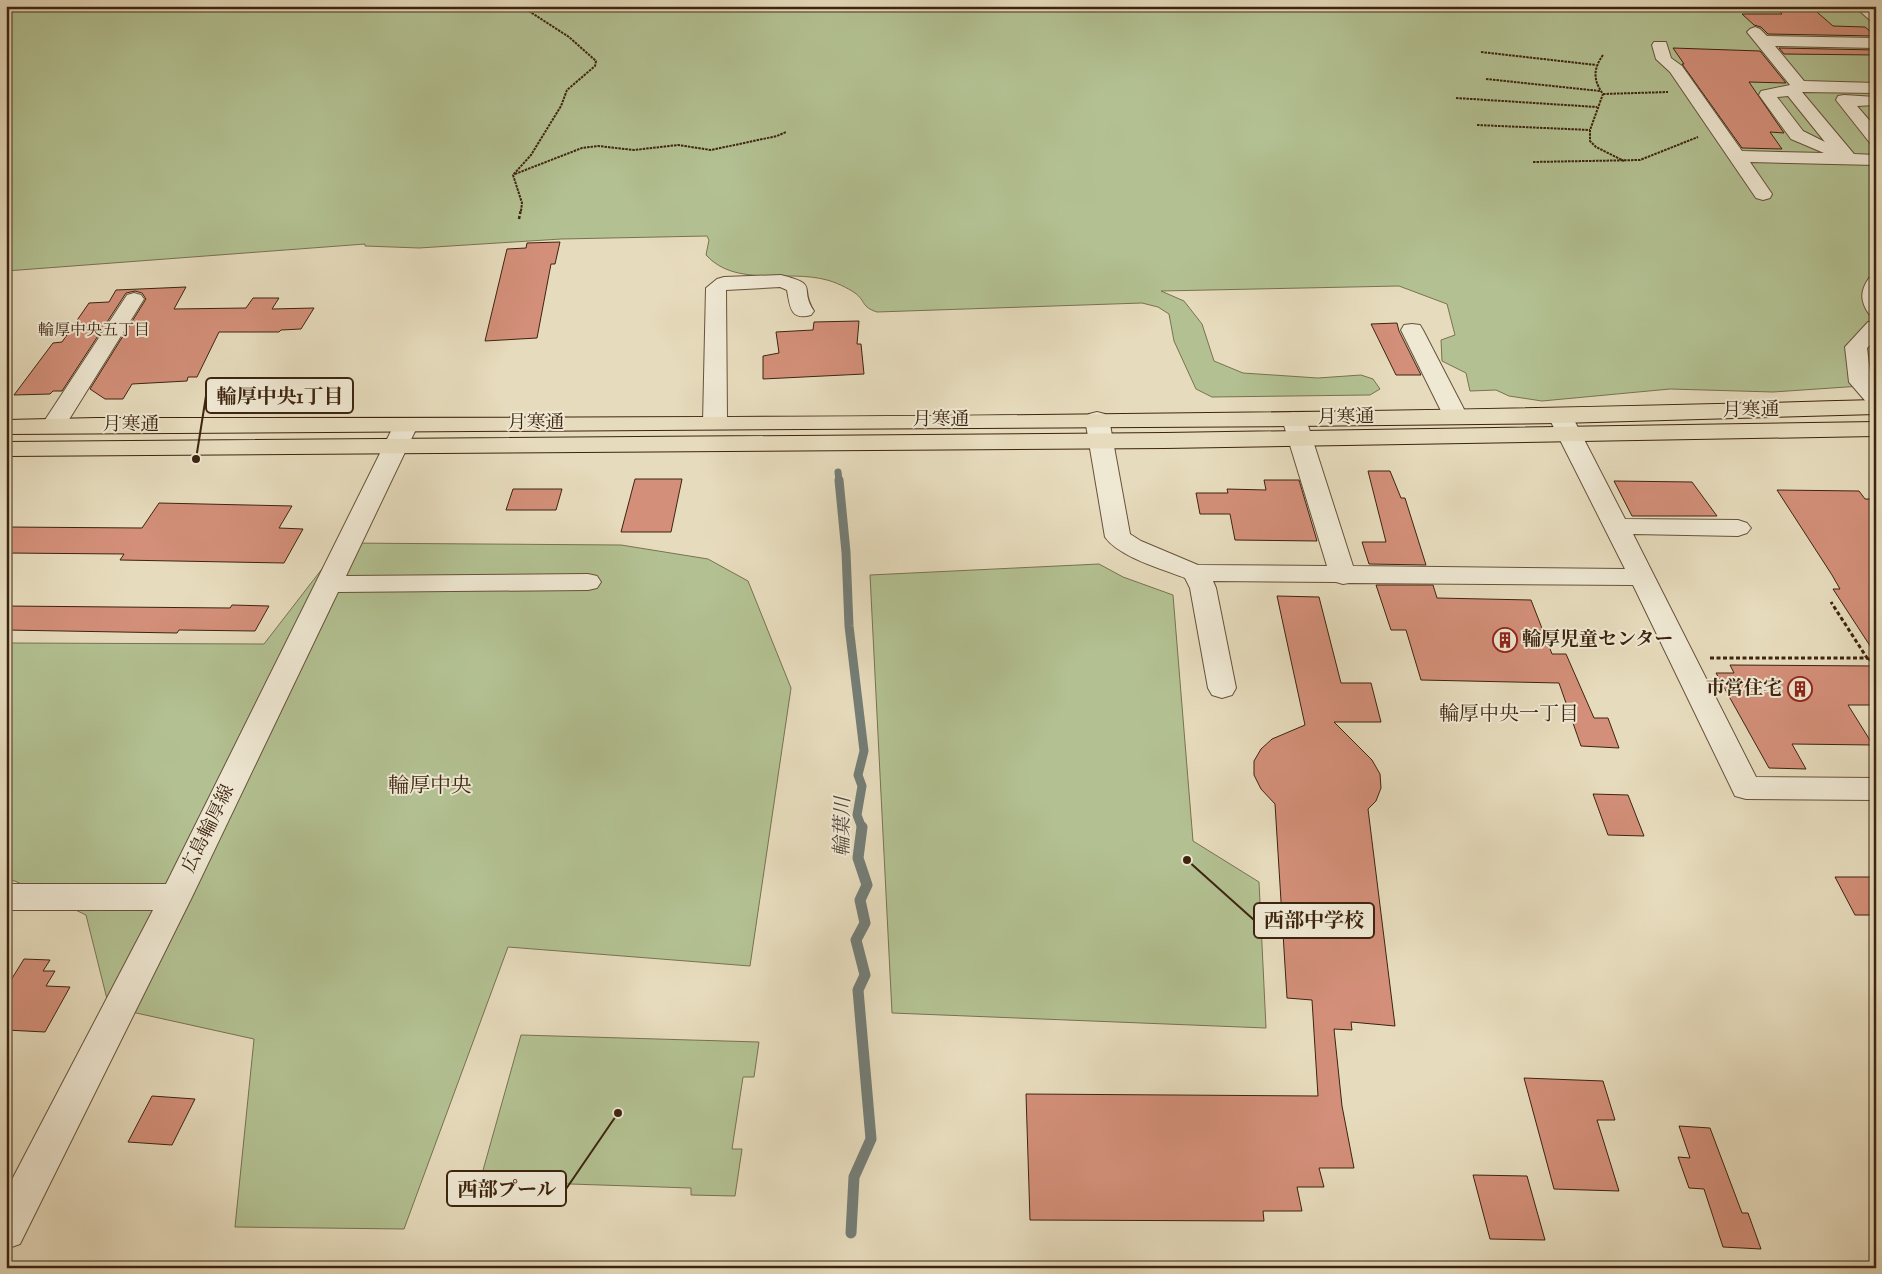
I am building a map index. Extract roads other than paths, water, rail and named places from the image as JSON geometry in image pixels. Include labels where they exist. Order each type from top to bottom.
[{"type":"highway","name":"月寒通","points":[[1298,430],[1456,417],[1566,426],[1876,407]]},
{"type":"highway","name":"月寒通","points":[[6,449],[144,447],[328,448],[400,436],[714,422],[1099,430]]},
{"type":"highway","name":"月寒通","points":[[6,427],[53,426],[400,436],[1298,430],[1566,426],[1876,429]]},
{"type":"street","points":[[1861,6],[1876,18]]},
{"type":"street","points":[[1847,157],[1758,36],[1876,42]]},
{"type":"street","points":[[1660,45],[1660,54],[1664,61],[1676,69],[1763,194]]},
{"type":"street","points":[[1831,87],[1876,139]]},
{"type":"street","points":[[1847,157],[1797,135],[1767,95],[1769,93],[1796,89],[1831,87],[1876,88]]},
{"type":"street","points":[[1844,100],[1876,102]]},
{"type":"street","points":[[1736,156],[1847,157],[1876,160]]},
{"type":"street","points":[[714,422],[716,288],[724,282],[791,283],[797,286],[801,309],[804,311]]},
{"type":"street","points":[[1876,282],[1871,294],[1872,305],[1876,310]]},
{"type":"street","points":[[53,426],[134,300]]},
{"type":"street","points":[[1876,327],[1856,347],[1860,382],[1876,399]]},
{"type":"street","points":[[1412,330],[1456,417]]},
{"type":"street","points":[[1566,426],[1746,788],[1873,794]]},
{"type":"street","points":[[1099,430],[1118,536],[1132,547],[1194,574],[1642,577]]},
{"type":"street","points":[[1298,430],[1343,576]]},
{"type":"street","name":"広島輪厚線","points":[[6,1231],[176,897],[400,436]]},
{"type":"street","points":[[1615,526],[1738,528]]},
{"type":"street","points":[[1194,574],[1203,588],[1222,688]]},
{"type":"street","points":[[328,584],[588,582]]},
{"type":"street","points":[[6,898],[176,897]]},
{"type":"waterway","name":"輪葉川","points":[[838,472],[839,481]]},
{"type":"waterway","name":"輪葉川","points":[[839,480],[846,552],[849,626],[864,751],[858,775],[862,786],[857,815],[862,828]]},
{"type":"waterway","name":"輪葉川","points":[[851,1233],[854,1177],[871,1139],[858,990],[865,975],[856,940],[865,923],[860,900],[867,885],[858,858],[862,828]]},
{"type":"place","name":"輪厚中央1丁目","points":[[196,459]]},
{"type":"place","name":"輪厚児童センター","points":[[1505,640]]},
{"type":"place","name":"市営住宅","points":[[1800,689]]},
{"type":"place","name":"西部中学校","points":[[1187,860]]},
{"type":"place","name":"西部プール","points":[[618,1113]]},
{"type":"district","name":"輪厚中央五丁目","points":[[94,331]]},
{"type":"district","name":"輪厚中央一丁目","points":[[1509,715]]},
{"type":"district","name":"輪厚中央","points":[[430,787]]}]
